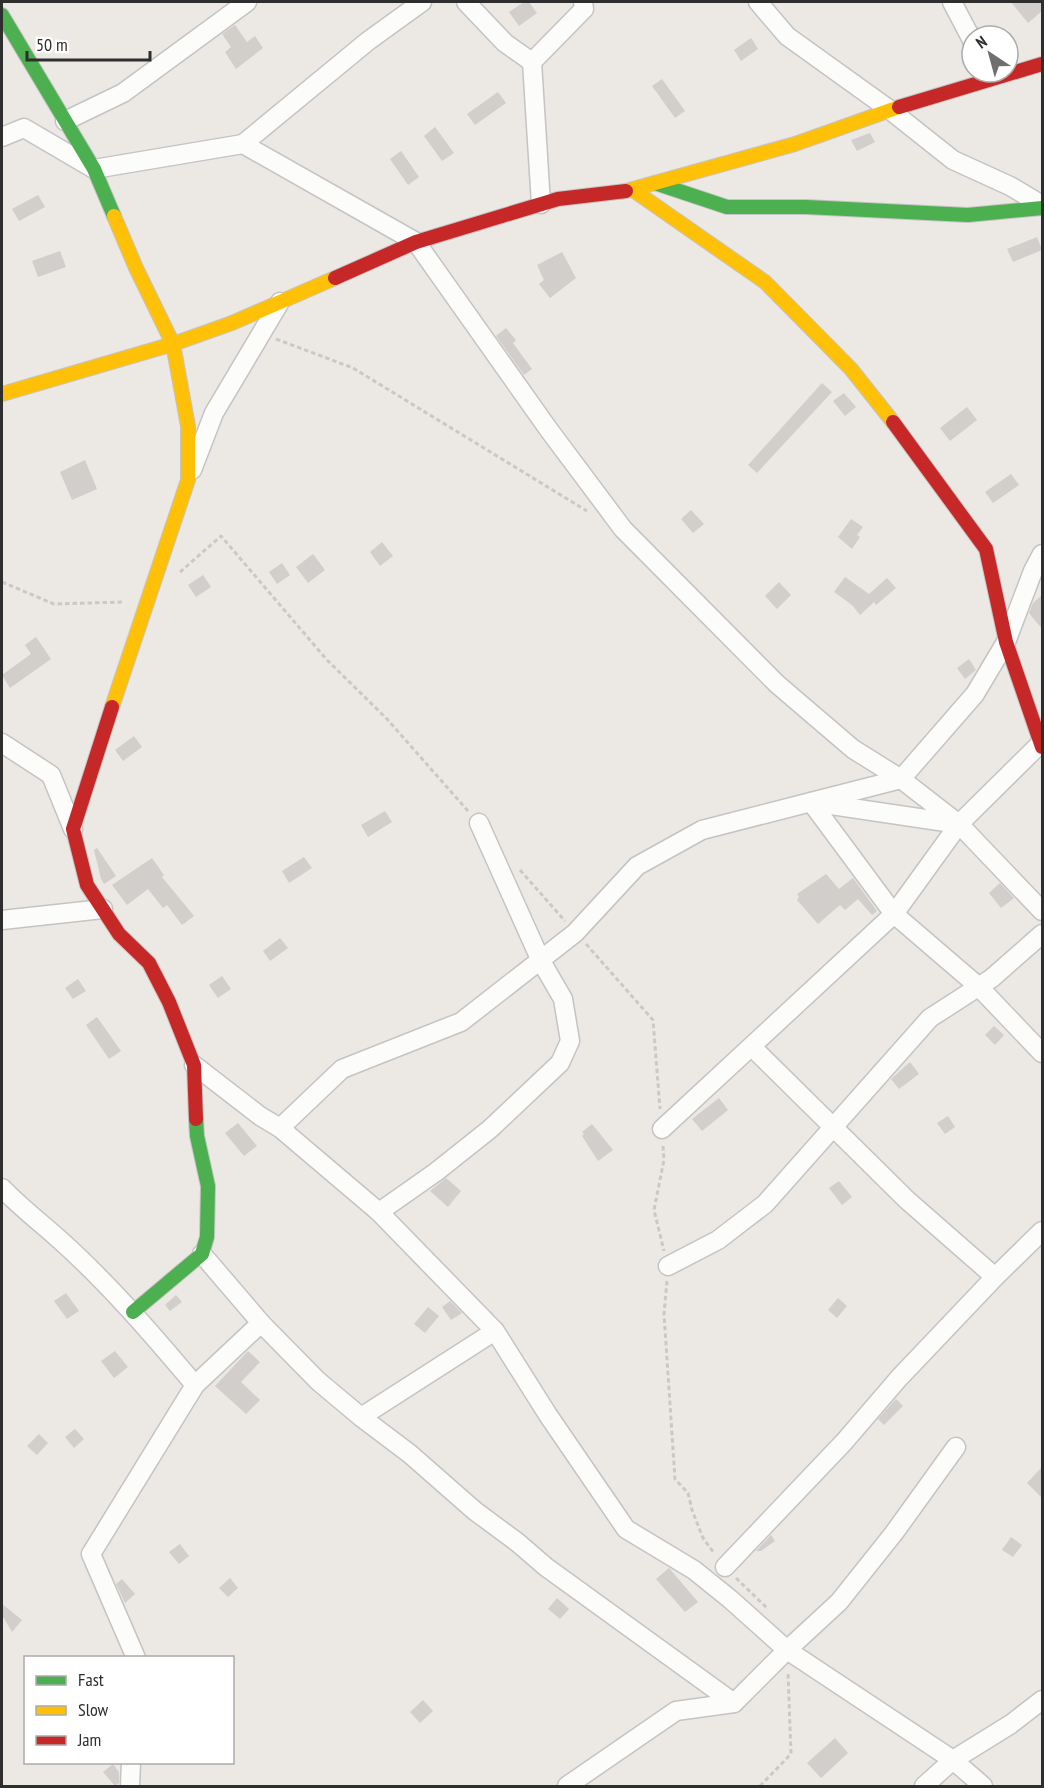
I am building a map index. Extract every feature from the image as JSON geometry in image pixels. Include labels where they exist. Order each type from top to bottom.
[{"type":"street","points":[[65,121],[123,93],[247,2]]},
{"type":"street","points":[[2,137],[24,128],[94,169],[243,144],[368,41],[422,2]]},
{"type":"street","points":[[466,2],[505,43],[532,62]]},
{"type":"street","points":[[541,204],[532,62],[584,9],[583,2]]},
{"type":"street","points":[[758,2],[787,36],[890,110],[953,160],[1010,186],[1042,207]]},
{"type":"street","points":[[952,2],[964,24]]},
{"type":"street","points":[[2,15],[94,169],[136,268],[173,344],[188,426],[188,480]]},
{"type":"street","points":[[1020,69],[1042,64]]},
{"type":"street","points":[[2,394],[173,344],[232,323],[416,242],[558,199],[633,190],[795,144],[967,84]]},
{"type":"street","points":[[243,144],[416,242],[549,430],[623,529],[777,684],[853,750],[901,779],[959,824],[1042,911]]},
{"type":"street","points":[[655,183],[727,207],[806,207],[968,215],[1042,207]]},
{"type":"street","points":[[633,190],[765,282],[852,369],[909,441],[986,549],[1006,642],[1042,744],[959,824],[894,914],[662,1129]]},
{"type":"street","points":[[73,829],[188,480],[214,413],[280,302]]},
{"type":"street","points":[[279,1128],[342,1069],[461,1022],[575,933],[637,866],[702,830],[901,779],[975,694],[1006,642],[1033,571],[1042,554]]},
{"type":"street","points":[[2,743],[51,775],[73,829],[87,885],[119,934],[149,963],[169,1002],[194,1065],[197,1136],[208,1186],[207,1237],[202,1254],[133,1312]]},
{"type":"street","points":[[811,802],[959,824]]},
{"type":"street","points":[[811,802],[894,914],[979,987],[1042,1053]]},
{"type":"street","points":[[379,1212],[436,1172],[490,1129],[560,1063],[570,1041],[563,999],[541,961],[479,823]]},
{"type":"street","points":[[2,920],[103,909]]},
{"type":"street","points":[[668,1266],[718,1240],[765,1204],[930,1018],[992,978],[1042,934]]},
{"type":"street","points":[[752,1047],[907,1200],[995,1277]]},
{"type":"street","points":[[194,1065],[279,1128],[379,1212],[495,1331],[548,1415],[626,1529],[694,1570],[787,1650],[953,1760],[983,1786]]},
{"type":"street","points":[[2,1188],[22,1209],[60,1240],[133,1312],[195,1385]]},
{"type":"street","points":[[725,1567],[844,1442],[899,1378],[995,1277],[1042,1232]]},
{"type":"street","points":[[202,1254],[261,1323],[318,1381],[546,1567],[734,1703]]},
{"type":"street","points":[[135,1656],[91,1554],[195,1385],[261,1323]]},
{"type":"street","points":[[361,1417],[495,1331]]},
{"type":"street","points":[[567,1786],[676,1712],[734,1703],[839,1602],[894,1533],[956,1446]]},
{"type":"street","points":[[924,1786],[953,1760],[1011,1724],[1042,1700]]},
{"type":"street","points":[[130,1786],[131,1764]]},
{"type":"path","points":[[260,333],[353,368],[594,514]]},
{"type":"path","points":[[180,572],[221,536],[327,660],[387,719],[479,823]]},
{"type":"path","points":[[2,582],[54,604],[147,602]]},
{"type":"path","points":[[516,865],[653,1020],[664,1160],[654,1210],[668,1266],[664,1314],[675,1479],[688,1493],[703,1538],[725,1567],[766,1606],[770,1615]]},
{"type":"path","points":[[760,1786],[791,1754],[787,1650]]},
{"type":"building","points":[[524,2],[529,2],[537,13],[519,26],[509,12]]},
{"type":"building","points":[[1011,2],[1042,2],[1042,11],[1028,23]]},
{"type":"building","points":[[235,25],[247,42],[255,36],[263,48],[236,69],[225,52],[231,47],[222,34]]},
{"type":"building","points":[[751,38],[758,49],[741,61],[734,50]]},
{"type":"building","points":[[662,79],[685,111],[675,118],[652,86]]},
{"type":"building","points":[[498,92],[506,103],[475,125],[467,114]]},
{"type":"building","points":[[435,127],[454,153],[442,161],[424,136]]},
{"type":"building","points":[[870,133],[875,142],[857,151],[851,140]]},
{"type":"building","points":[[401,151],[419,177],[408,185],[390,159]]},
{"type":"building","points":[[38,195],[45,207],[19,221],[12,209]]},
{"type":"building","points":[[1037,237],[1042,250],[1013,262],[1007,249]]},
{"type":"building","points":[[60,251],[66,267],[38,277],[32,261]]},
{"type":"building","points":[[562,252],[576,278],[550,298],[539,284],[544,280],[537,265]]},
{"type":"building","points":[[506,328],[516,340],[513,343],[532,369],[524,375],[496,336]]},
{"type":"building","points":[[822,383],[832,392],[757,473],[748,465]]},
{"type":"building","points":[[844,393],[856,407],[845,416],[833,401]]},
{"type":"building","points":[[967,407],[977,420],[950,441],[940,428]]},
{"type":"building","points":[[85,460],[97,489],[72,500],[60,472]]},
{"type":"building","points":[[1011,474],[1019,485],[993,503],[985,492]]},
{"type":"building","points":[[691,510],[704,524],[693,533],[681,519]]},
{"type":"building","points":[[851,519],[863,527],[852,549],[838,537]]},
{"type":"building","points":[[382,542],[393,556],[380,566],[370,552]]},
{"type":"building","points":[[313,554],[325,570],[308,583],[296,567]]},
{"type":"building","points":[[282,563],[290,575],[277,584],[269,572]]},
{"type":"building","points":[[203,575],[211,587],[196,597],[188,585]]},
{"type":"building","points":[[845,577],[869,594],[887,578],[896,588],[876,605],[874,602],[860,615],[852,605],[834,592]]},
{"type":"building","points":[[779,582],[791,595],[777,609],[765,596]]},
{"type":"building","points":[[1042,595],[1042,629],[1029,613],[1033,603]]},
{"type":"building","points":[[36,637],[51,659],[10,688],[2,675],[31,654],[25,645]]},
{"type":"building","points":[[969,659],[976,670],[965,679],[957,668]]},
{"type":"building","points":[[134,736],[142,747],[123,761],[115,750]]},
{"type":"building","points":[[385,811],[392,822],[368,837],[361,825]]},
{"type":"building","points":[[97,848],[116,876],[104,884],[94,850]]},
{"type":"building","points":[[304,857],[312,868],[289,883],[282,871]]},
{"type":"building","points":[[152,858],[164,875],[162,877],[194,916],[182,925],[167,905],[163,908],[148,889],[127,905],[112,885]]},
{"type":"building","points":[[826,874],[839,889],[853,878],[877,911],[872,915],[858,899],[845,910],[840,905],[818,924],[797,900],[799,897],[797,894]]},
{"type":"building","points":[[1000,883],[1014,898],[1001,908],[989,893]]},
{"type":"building","points":[[280,938],[288,948],[270,961],[263,951]]},
{"type":"building","points":[[222,976],[231,989],[218,998],[209,985]]},
{"type":"building","points":[[78,979],[86,991],[73,999],[65,988]]},
{"type":"building","points":[[97,1017],[121,1051],[109,1059],[86,1025]]},
{"type":"building","points":[[994,1026],[1004,1035],[995,1045],[985,1035]]},
{"type":"building","points":[[910,1062],[919,1074],[899,1089],[891,1079]]},
{"type":"building","points":[[719,1098],[728,1110],[702,1131],[692,1119]]},
{"type":"building","points":[[948,1116],[955,1127],[945,1134],[937,1123]]},
{"type":"building","points":[[238,1123],[257,1146],[244,1156],[225,1133]]},
{"type":"building","points":[[592,1124],[613,1150],[598,1161],[582,1136],[584,1134],[582,1132]]},
{"type":"building","points":[[446,1178],[461,1191],[448,1207],[430,1191]]},
{"type":"building","points":[[839,1181],[852,1197],[842,1205],[829,1188]]},
{"type":"building","points":[[66,1293],[79,1311],[67,1319],[54,1301]]},
{"type":"building","points":[[176,1295],[182,1302],[170,1311],[165,1305]]},
{"type":"building","points":[[838,1298],[847,1306],[837,1318],[828,1310]]},
{"type":"building","points":[[450,1301],[462,1313],[451,1320],[442,1307]]},
{"type":"building","points":[[428,1307],[439,1316],[425,1333],[414,1324]]},
{"type":"building","points":[[115,1351],[128,1367],[114,1378],[101,1361]]},
{"type":"building","points":[[248,1351],[260,1362],[241,1382],[260,1400],[246,1414],[215,1386]]},
{"type":"building","points":[[896,1399],[903,1406],[884,1425],[878,1419]]},
{"type":"building","points":[[75,1429],[84,1439],[74,1448],[65,1437]]},
{"type":"building","points":[[39,1434],[48,1443],[37,1455],[27,1446]]},
{"type":"building","points":[[1042,1467],[1042,1498],[1027,1483]]},
{"type":"building","points":[[771,1535],[775,1541],[761,1551],[756,1551]]},
{"type":"building","points":[[1011,1537],[1022,1545],[1013,1557],[1002,1550]]},
{"type":"building","points":[[180,1544],[189,1556],[179,1564],[169,1552]]},
{"type":"building","points":[[669,1568],[698,1602],[685,1612],[656,1579]]},
{"type":"building","points":[[230,1578],[238,1588],[228,1597],[219,1588]]},
{"type":"building","points":[[122,1579],[135,1594],[125,1603],[116,1584]]},
{"type":"building","points":[[557,1598],[569,1609],[560,1619],[548,1609]]},
{"type":"building","points":[[2,1604],[22,1620],[12,1632],[2,1615]]},
{"type":"building","points":[[423,1700],[433,1711],[420,1723],[410,1712]]},
{"type":"building","points":[[835,1738],[848,1753],[821,1778],[807,1763]]},
{"type":"building","points":[[113,1764],[119,1772],[119,1783],[115,1786],[103,1772]]},
{"type":"traffic: fast","points":[[2,15],[94,169],[114,216]]},
{"type":"traffic: fast","points":[[655,183],[727,207],[806,207],[968,215],[1042,208]]},
{"type":"traffic: fast","points":[[133,1312],[202,1254],[207,1237],[208,1186],[197,1136],[196,1119]]},
{"type":"traffic: slow","points":[[626,191],[795,144],[899,107]]},
{"type":"traffic: slow","points":[[633,190],[765,282],[851,369],[893,422]]},
{"type":"traffic: slow","points":[[112,707],[188,480],[188,426],[173,344],[114,216]]},
{"type":"traffic: slow","points":[[2,394],[173,344],[232,323],[335,278]]},
{"type":"traffic: jam","points":[[899,107],[1042,64]]},
{"type":"traffic: jam","points":[[335,278],[416,242],[558,199],[626,191]]},
{"type":"traffic: jam","points":[[893,422],[986,549],[1006,642],[1042,747]]},
{"type":"traffic: jam","points":[[112,707],[73,829],[87,885],[119,934],[149,963],[169,1002],[194,1065],[196,1119]]}]
